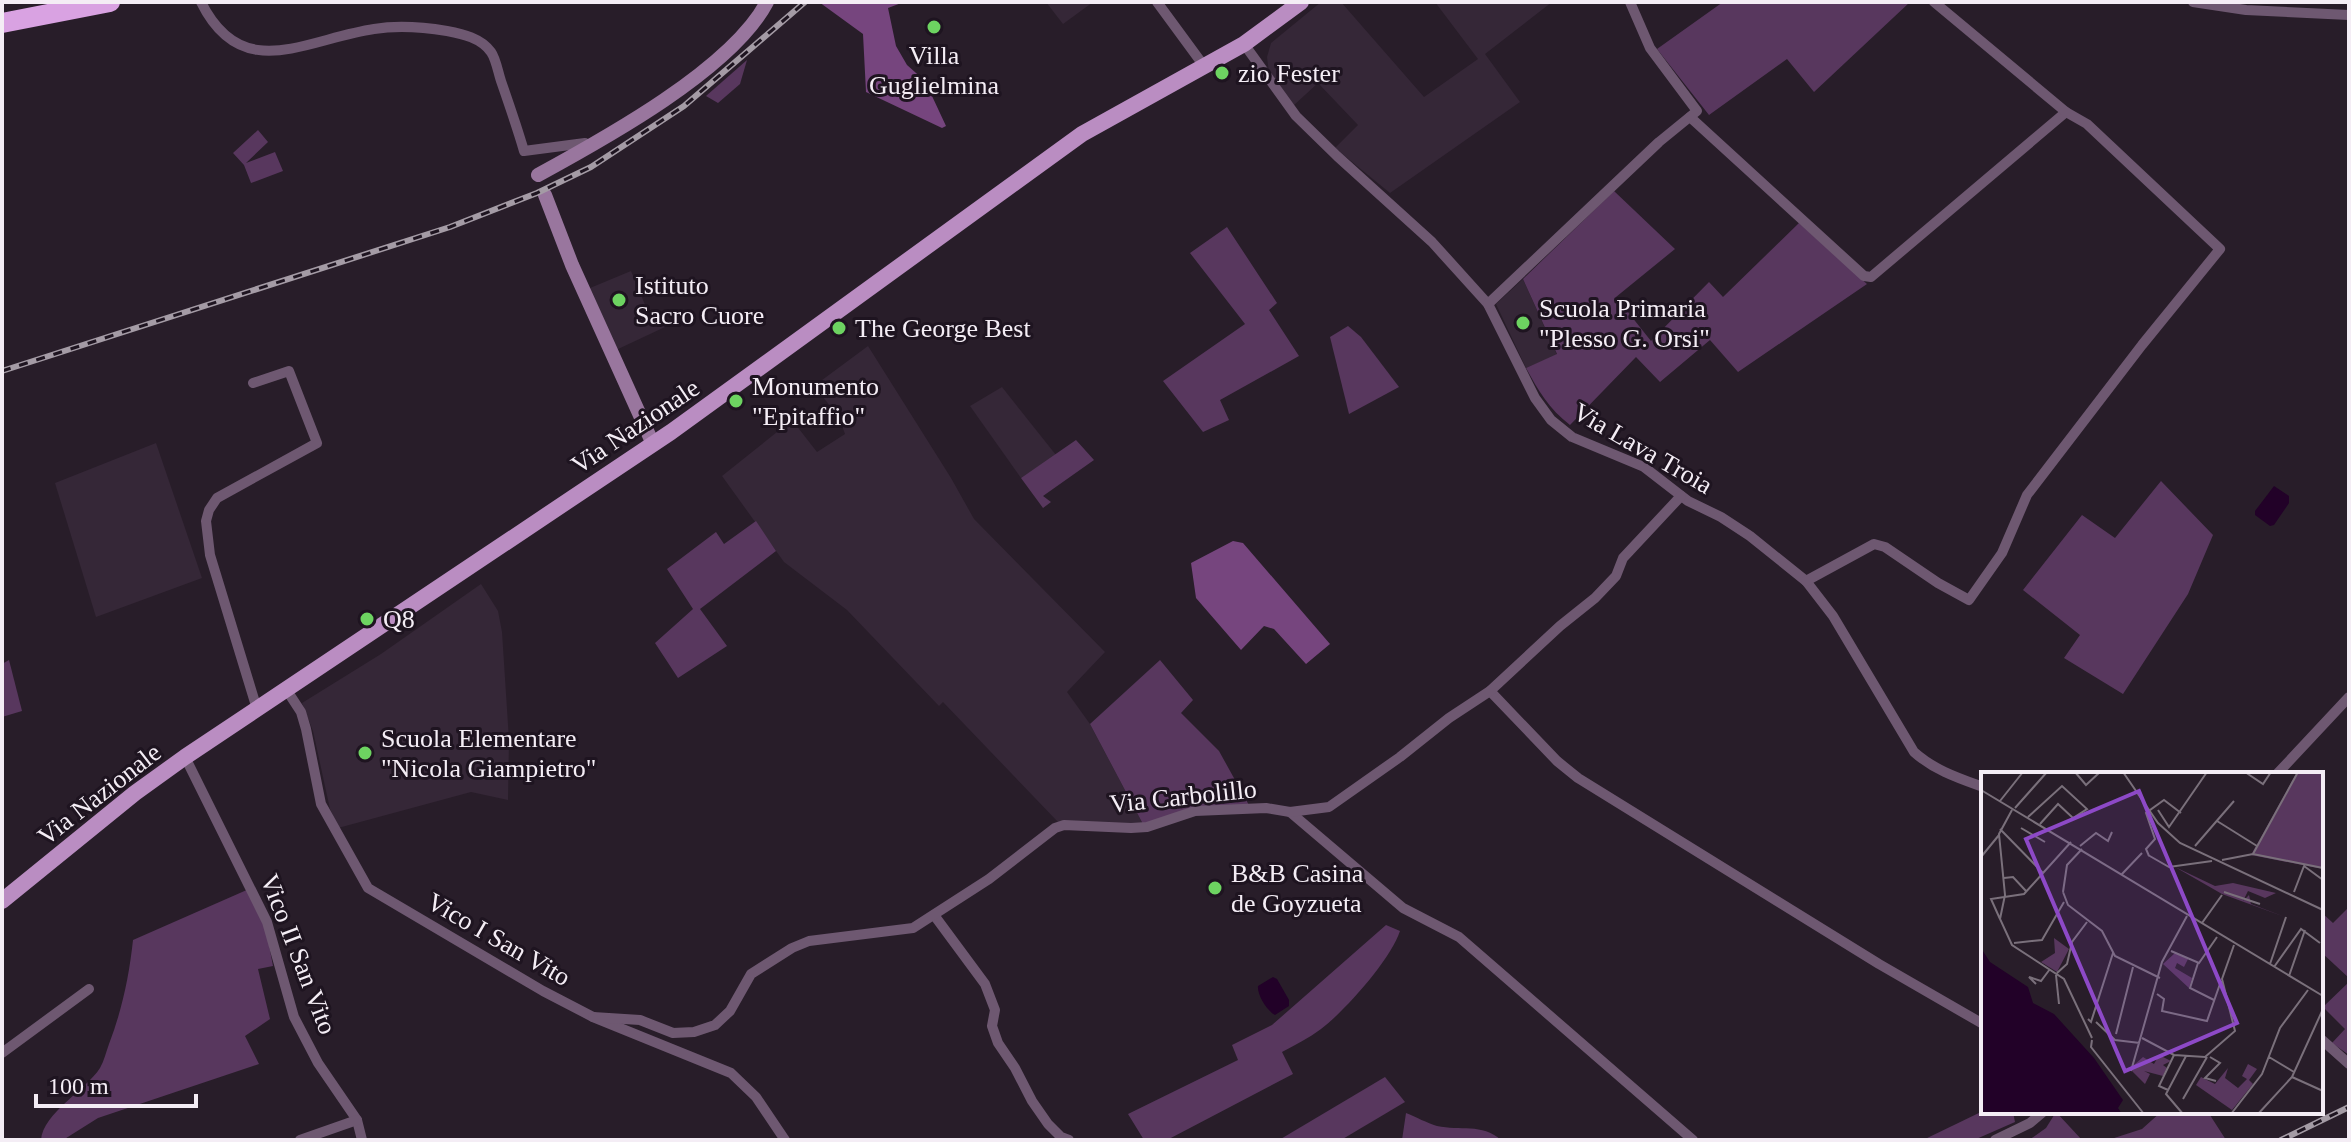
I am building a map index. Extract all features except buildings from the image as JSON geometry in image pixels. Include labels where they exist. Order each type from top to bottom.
[{"type":"highway","points":[[2,23],[110,2]]},
{"type":"main road","name":"Via Nazionale","points":[[2,901],[185,757],[653,444],[1082,134],[1244,44],[1301,2]]},
{"type":"street","points":[[201,2],[223,35],[238,45],[256,51],[276,52],[297,48],[375,28],[415,27],[472,37],[492,53],[524,151],[585,143],[589,147]]},
{"type":"street","points":[[538,175],[656,105],[725,52],[746,31],[767,2]]},
{"type":"street","points":[[1157,2],[1204,66]]},
{"type":"street","points":[[1488,304],[1659,142],[1697,111],[1650,48],[1630,2]]},
{"type":"street","points":[[1806,581],[1874,544],[1885,547],[1969,600],[2002,553],[2027,495],[2220,249],[2087,124],[2066,112],[1934,2]]},
{"type":"street","points":[[2193,2],[2246,10],[2349,15]]},
{"type":"street","name":"Via Lava Troia","points":[[1244,44],[1296,116],[1432,242],[1488,304],[1535,398],[1551,420],[1572,437],[1644,467],[1681,496],[1750,536],[1806,581],[1833,616],[1914,752],[1943,772],[1981,786]]},
{"type":"street","points":[[1690,117],[1864,276],[1871,277],[2066,112]]},
{"type":"street","points":[[545,195],[572,265],[653,444]]},
{"type":"street","points":[[253,383],[289,371],[317,443],[217,498],[206,521],[210,555],[257,709]]},
{"type":"street","name":"Via Carbolillo","points":[[593,1017],[640,1020],[673,1033],[694,1032],[715,1025],[730,1011],[751,974],[792,948],[809,941],[913,928],[989,879],[1055,828],[1064,825],[1147,827],[1195,811],[1266,808],[1290,812],[1329,807],[1490,691],[1595,598],[1616,576],[1623,558],[1681,496]]},
{"type":"street","name":"Vico I San Vito","points":[[286,689],[301,712],[321,804],[368,888],[593,1017],[731,1073],[756,1097],[785,1140]]},
{"type":"street","points":[[1490,691],[1557,761],[1578,778],[1879,964],[1981,1023]]},
{"type":"street","points":[[2279,772],[2349,697]]},
{"type":"street","name":"Vico II San Vito","points":[[185,757],[267,922],[294,1017],[318,1063],[357,1120]]},
{"type":"street","points":[[1290,812],[1403,908],[1459,937],[1693,1140]]},
{"type":"street","points":[[934,915],[985,984],[995,1010],[992,1026],[998,1043],[1032,1101],[1048,1124],[1061,1137],[1069,1140]]},
{"type":"street","points":[[2,1053],[89,989]]},
{"type":"street","points":[[2323,1041],[2349,1064]]},
{"type":"street","points":[[1995,1140],[2030,1123],[2041,1114]]},
{"type":"street","points":[[300,1140],[357,1120],[362,1140]]},
{"type":"shaded area","points":[[819,2],[904,2],[888,8],[896,46],[907,65],[925,81],[946,126],[942,128],[866,92],[863,34]]},
{"type":"shaded area","points":[[1046,2],[1093,2],[1063,24]]},
{"type":"shaded area","points":[[1321,2],[1341,2],[1424,97],[1478,59],[1435,2],[1552,2],[1485,54],[1520,102],[1390,193],[1335,148],[1358,125],[1318,83],[1293,106],[1269,73],[1267,57],[1271,43]]},
{"type":"shaded area","points":[[1723,2],[1910,2],[1814,92],[1787,59],[1709,115],[1657,49]]},
{"type":"shaded area","points":[[747,60],[740,84],[718,103],[706,96]]},
{"type":"shaded area","points":[[258,130],[268,142],[246,163],[275,152],[283,171],[251,183],[244,165],[233,153]]},
{"type":"shaded area","points":[[1614,191],[1675,249],[1616,297],[1651,341],[1709,282],[1723,297],[1799,223],[1867,284],[1738,372],[1710,340],[1660,382],[1636,357],[1570,425],[1550,406],[1526,368],[1557,354],[1523,279]]},
{"type":"shaded area","points":[[1227,227],[1277,303],[1269,310],[1299,356],[1220,400],[1229,420],[1203,432],[1163,381],[1245,324],[1190,253]]},
{"type":"shaded area","name":"Istituto Sacro Cuore","points":[[631,271],[648,312],[656,312],[665,327],[616,350],[590,288]]},
{"type":"shaded area","name":"Scuola Primaria \"Plesso G. Orsi\"","points":[[1523,279],[1557,355],[1526,368],[1496,304]]},
{"type":"shaded area","points":[[1348,326],[1361,337],[1399,387],[1349,414],[1330,337]]},
{"type":"shaded area","points":[[868,346],[974,519],[1105,652],[1067,692],[1090,724],[1144,826],[1058,822],[943,702],[939,706],[847,610],[784,562],[722,476],[792,420],[817,452],[845,434],[839,417],[814,386]]},
{"type":"shaded area","points":[[1002,387],[1056,455],[1021,478],[970,406]]},
{"type":"shaded area","points":[[1076,440],[1094,460],[1043,496],[1051,502],[1043,508],[1021,478]]},
{"type":"shaded area","points":[[156,443],[202,578],[96,617],[55,483]]},
{"type":"shaded area","points":[[2161,481],[2213,535],[2188,594],[2123,694],[2064,658],[2080,635],[2023,590],[2082,515],[2115,538]]},
{"type":"shaded area","points":[[2274,486],[2289,496],[2289,503],[2274,525],[2270,526],[2255,515],[2255,511]]},
{"type":"shaded area","points":[[756,521],[776,551],[700,609],[727,646],[678,678],[655,643],[693,609],[667,569],[716,532],[724,544]]},
{"type":"shaded area","points":[[1233,541],[1243,543],[1330,644],[1306,664],[1274,629],[1264,626],[1241,650],[1196,598],[1191,563]]},
{"type":"shaded area","points":[[481,584],[498,611],[502,632],[509,740],[508,800],[471,792],[338,828],[330,809],[313,731],[302,703],[381,654]]},
{"type":"shaded area","points":[[9,660],[22,711],[2,717],[2,664]]},
{"type":"shaded area","points":[[1160,660],[1193,700],[1181,713],[1219,751],[1250,807],[1199,808],[1144,826],[1090,724]]},
{"type":"shaded area","points":[[249,889],[265,924],[273,966],[258,969],[270,1019],[245,1036],[259,1064],[98,1118],[63,1140],[41,1140],[49,1120],[94,1076],[101,1065],[121,1006],[133,940]]},
{"type":"shaded area","points":[[2349,907],[2349,978],[2323,954],[2323,914],[2333,923]]},
{"type":"shaded area","points":[[1386,925],[1400,931],[1387,956],[1366,984],[1321,1029],[1282,1052],[1293,1074],[1167,1140],[1144,1140],[1128,1114],[1238,1060],[1232,1045],[1272,1025]]},
{"type":"shaded area","points":[[1273,977],[1289,1000],[1289,1006],[1275,1015],[1263,1002],[1258,990],[1258,986]]},
{"type":"shaded area","points":[[2349,982],[2349,1055],[2332,1043],[2345,1029],[2323,1007]]},
{"type":"shaded area","points":[[1385,1077],[1405,1102],[1341,1140],[1279,1140]]},
{"type":"shaded area","points":[[1981,1112],[2013,1114],[2015,1122],[1974,1140],[1923,1140]]},
{"type":"shaded area","points":[[1406,1113],[1437,1126],[1486,1131],[1501,1140],[1402,1140]]},
{"type":"shaded area","points":[[2058,1114],[2082,1140],[2029,1140],[2046,1128]]},
{"type":"shaded area","points":[[2159,1114],[2209,1114],[2226,1140],[2108,1140],[2142,1129]]},
{"type":"railway","points":[[2,371],[450,227],[537,193],[591,167],[684,106],[805,2]]},
{"type":"railway","points":[[2281,1140],[2349,1107]]},
{"type":"place","name":"Villa Guglielmina","points":[[934,27]]},
{"type":"place","name":"zio Fester","points":[[1222,73]]},
{"type":"place","name":"Istituto Sacro Cuore","points":[[619,300]]},
{"type":"place","name":"Scuola Primaria \"Plesso G. Orsi\"","points":[[1523,323]]},
{"type":"place","name":"The George Best","points":[[839,328]]},
{"type":"place","name":"Monumento \"Epitaffio\"","points":[[736,401]]},
{"type":"place","name":"Q8","points":[[367,619]]},
{"type":"place","name":"Scuola Elementare \"Nicola Giampietro\"","points":[[365,753]]},
{"type":"place","name":"B&B Casina de Goyzueta","points":[[1215,888]]}]
